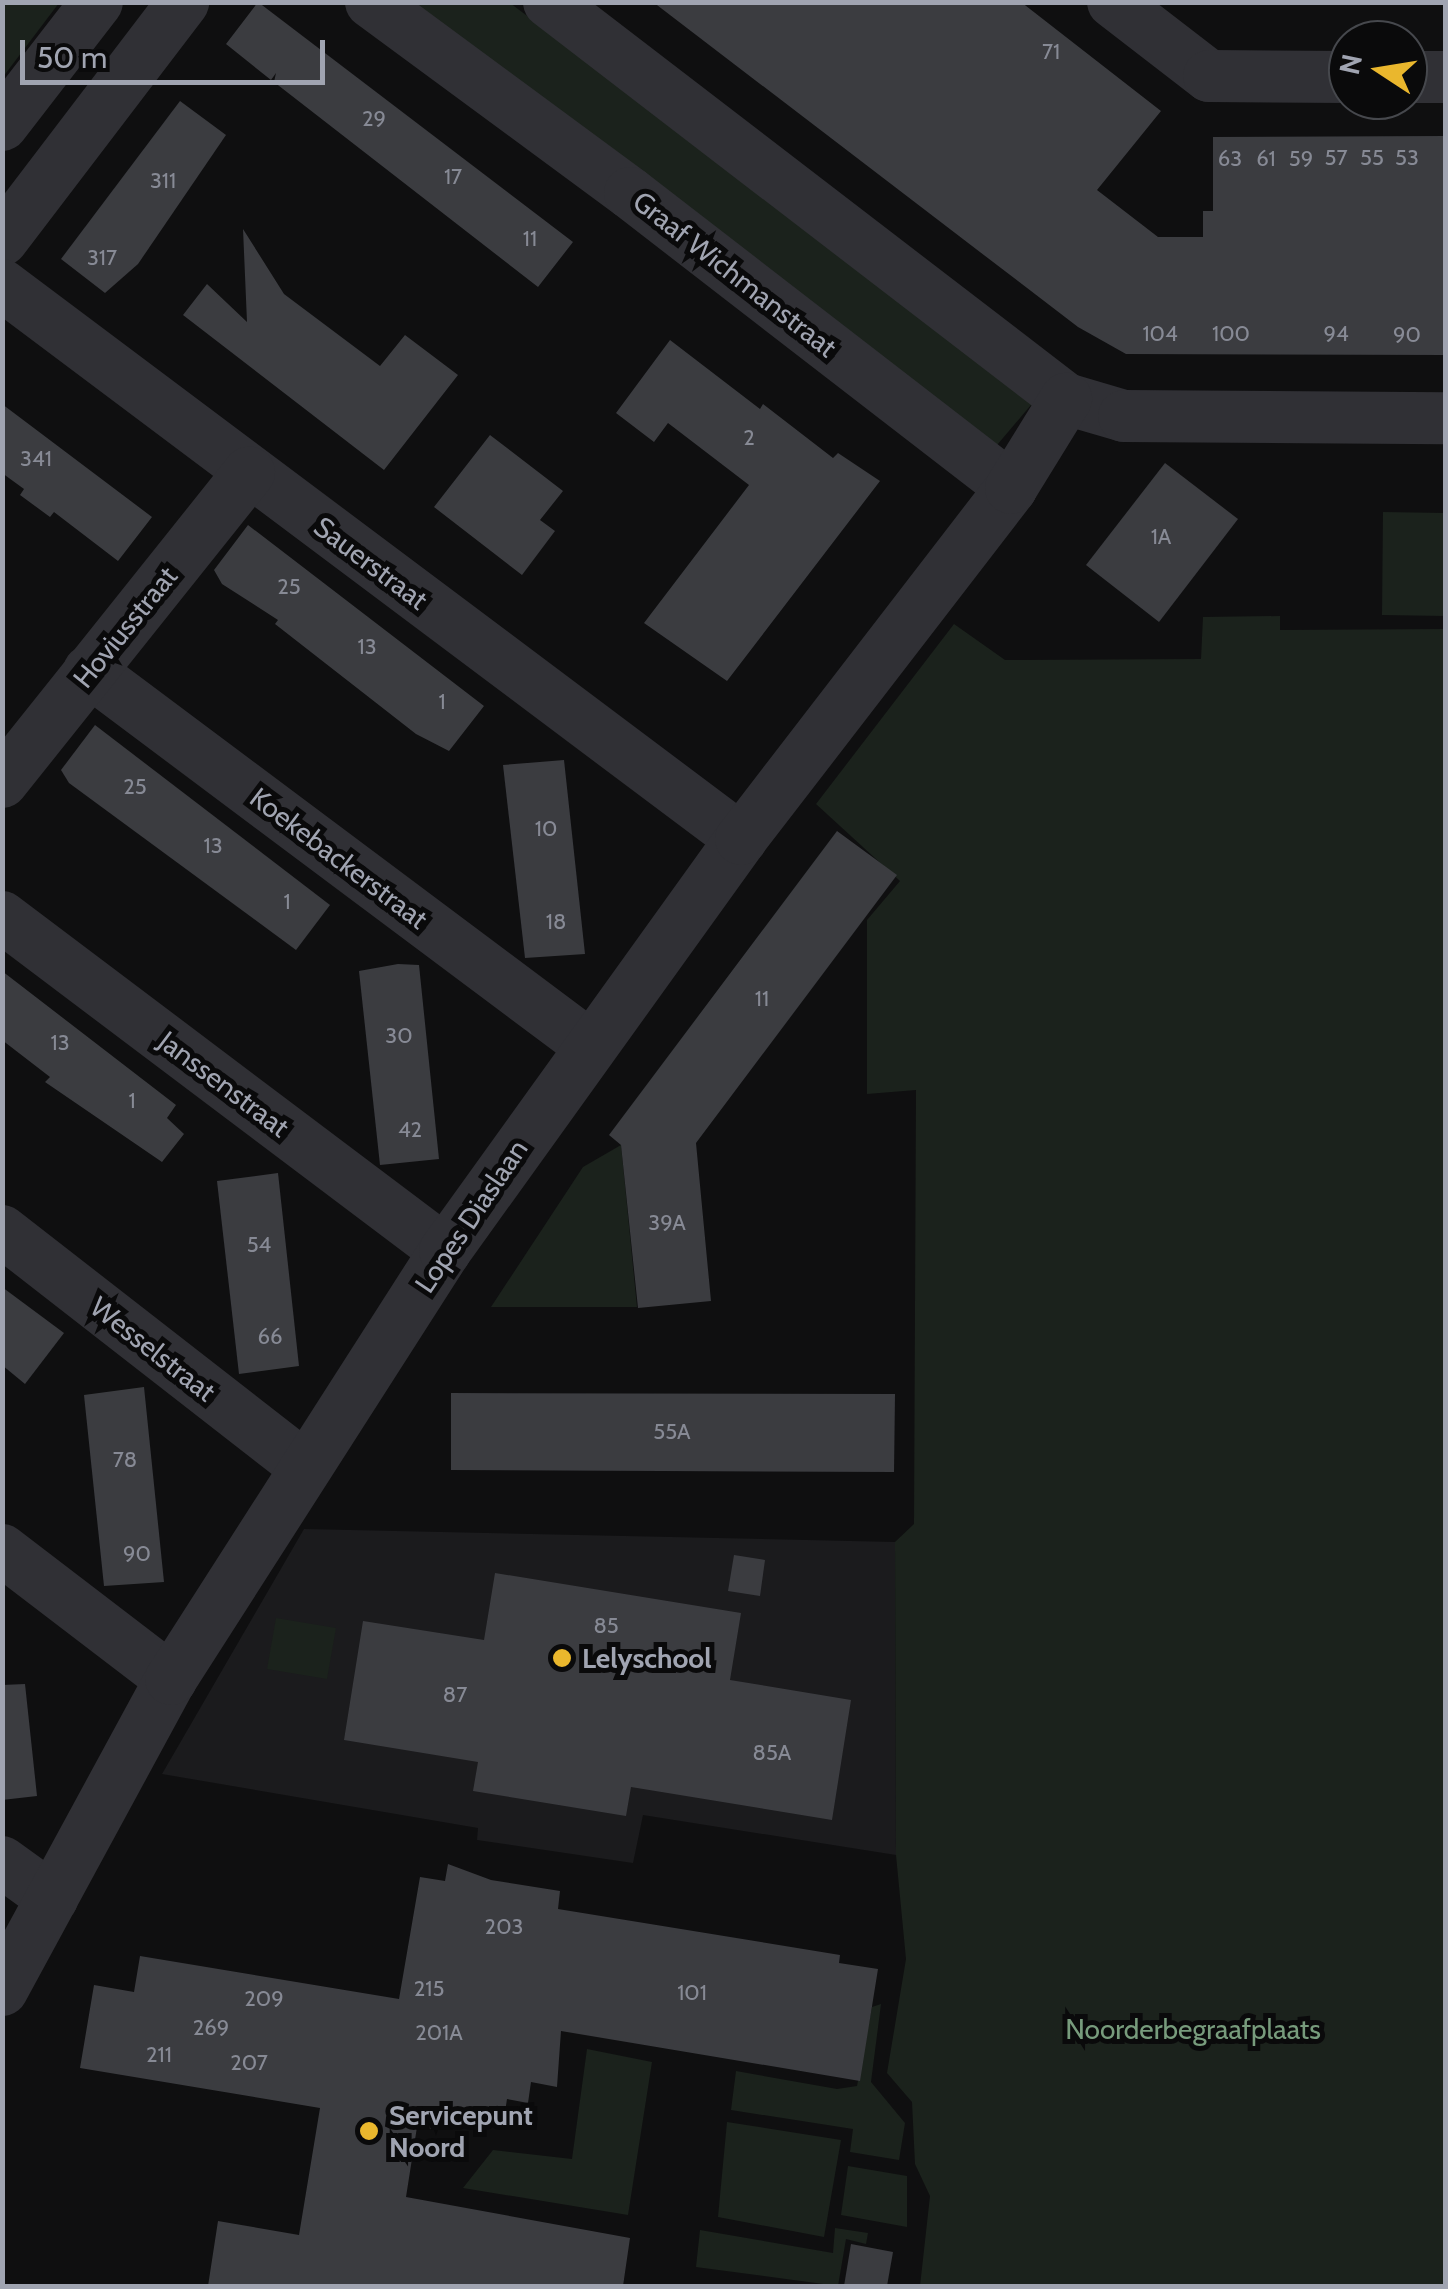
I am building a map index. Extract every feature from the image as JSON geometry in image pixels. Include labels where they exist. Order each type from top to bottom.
[{"type":"street","points":[[2,125],[98,2]]},
{"type":"street","points":[[2,240],[182,2]]},
{"type":"street","name":"Graaf Wichmanstraat","points":[[371,2],[630,192],[1011,488]]},
{"type":"street","points":[[549,2],[1066,399],[1124,416],[1446,418]]},
{"type":"street","points":[[1114,2],[1209,76],[1328,77]]},
{"type":"street","name":"Sauerstraat","points":[[2,285],[741,839]]},
{"type":"street","points":[[1011,488],[1066,399]]},
{"type":"street","name":"Hoviusstraat","points":[[2,782],[250,473]]},
{"type":"street","name":"Lopes Diaslaan","points":[[2,1990],[172,1679],[304,1466],[445,1251],[741,839],[1011,488]]},
{"type":"street","name":"Koekebackerstraat","points":[[89,671],[589,1046]]},
{"type":"street","name":"Janssenstraat","points":[[2,917],[445,1251]]},
{"type":"street","name":"Wesselstraat","points":[[2,1231],[304,1466]]},
{"type":"street","points":[[2,1550],[172,1679]]},
{"type":"street","points":[[2,1862],[52,1898]]},
{"type":"shaded area","name":"Lelyschool","points":[[304,1529],[895,1542],[896,1855],[643,1815],[633,1863],[477,1840],[478,1828],[162,1774]]},
{"type":"green space","points":[[2,3],[59,3],[3,77]]},
{"type":"green space","points":[[400,3],[510,3],[1036,399],[992,451]]},
{"type":"green space","points":[[1383,512],[1445,513],[1445,616],[1382,615]]},
{"type":"green space","name":"Noorderbegraafplaats","points":[[1280,616],[1280,630],[1445,629],[1445,2286],[920,2286],[930,2196],[915,2164],[912,2102],[887,2073],[906,1959],[896,1855],[895,1542],[914,1524],[916,1090],[867,1094],[867,920],[900,881],[816,804],[954,624],[1005,660],[1201,659],[1203,617]]},
{"type":"green space","points":[[621,1145],[637,1307],[491,1307],[583,1167]]},
{"type":"green space","points":[[276,1618],[336,1628],[327,1679],[267,1669]]},
{"type":"green space","points":[[881,2004],[871,2082],[905,2123],[899,2160],[850,2152],[853,2129],[731,2110],[736,2071],[837,2089],[857,2086],[872,2007]]},
{"type":"green space","points":[[587,2049],[652,2062],[628,2215],[463,2188],[493,2150],[572,2159]]},
{"type":"green space","points":[[727,2122],[841,2140],[824,2237],[718,2217]]},
{"type":"green space","points":[[848,2166],[907,2176],[907,2227],[841,2215]]},
{"type":"green space","points":[[835,2228],[868,2233],[866,2244],[846,2239],[838,2286],[696,2267],[700,2230],[833,2253]]},
{"type":"building","points":[[258,2],[573,242],[538,287],[274,82],[276,73],[271,80],[226,44]]},
{"type":"building","points":[[653,2],[1021,2],[1161,111],[1097,190],[1158,237],[1203,237],[1203,211],[1213,211],[1213,137],[1446,136],[1446,355],[1126,354],[1078,327]]},
{"type":"building","points":[[180,101],[226,135],[138,264],[105,293],[61,259]]},
{"type":"building","points":[[243,229],[284,294],[380,366],[405,335],[458,375],[384,470],[183,315],[207,284],[247,322]]},
{"type":"building","points":[[670,340],[760,409],[763,404],[833,458],[838,453],[880,481],[727,681],[644,623],[749,485],[668,423],[654,442],[616,413]]},
{"type":"building","points":[[2,404],[152,517],[118,561],[54,512],[50,517],[20,495],[24,489],[2,473]]},
{"type":"building","points":[[490,435],[563,491],[540,520],[555,531],[522,575],[434,507]]},
{"type":"building","points":[[1165,463],[1238,519],[1159,622],[1086,565]]},
{"type":"building","points":[[248,525],[484,706],[449,751],[416,734],[275,624],[278,620],[222,584],[214,570]]},
{"type":"building","points":[[95,725],[330,905],[296,950],[69,783],[61,770]]},
{"type":"building","points":[[564,760],[585,954],[525,958],[503,765]]},
{"type":"building","points":[[837,831],[897,875],[696,1143],[711,1301],[638,1308],[621,1145],[609,1135]]},
{"type":"building","points":[[398,964],[419,965],[439,1159],[380,1165],[359,971]]},
{"type":"building","points":[[2,971],[176,1105],[167,1118],[184,1134],[162,1162],[45,1082],[50,1077],[2,1040]]},
{"type":"building","points":[[278,1173],[299,1366],[239,1374],[217,1181]]},
{"type":"building","points":[[2,1287],[64,1333],[25,1384],[2,1365]]},
{"type":"building","points":[[144,1387],[164,1582],[104,1586],[84,1395]]},
{"type":"building","points":[[451,1393],[895,1394],[894,1472],[451,1470]]},
{"type":"building","points":[[734,1555],[765,1560],[760,1596],[728,1591]]},
{"type":"building","points":[[495,1573],[741,1613],[730,1680],[851,1700],[832,1820],[631,1787],[626,1816],[473,1791],[478,1762],[344,1740],[363,1621],[484,1640]]},
{"type":"building","points":[[25,1684],[37,1796],[2,1800],[2,1685]]},
{"type":"building","points":[[448,1864],[491,1880],[560,1891],[558,1909],[840,1955],[839,1963],[878,1969],[860,2081],[561,2031],[557,2087],[531,2082],[528,2103],[507,2099],[503,2125],[442,2112],[439,2130],[417,2127],[406,2197],[630,2238],[623,2286],[208,2286],[218,2221],[299,2235],[320,2108],[80,2068],[94,1985],[134,1992],[140,1956],[399,1999],[420,1877],[445,1881]]},
{"type":"building","points":[[851,2244],[893,2252],[887,2286],[844,2286]]},
{"type":"place","name":"Lelyschool","points":[[562,1658]]},
{"type":"place","name":"Servicepunt Noord","points":[[369,2131]]}]
